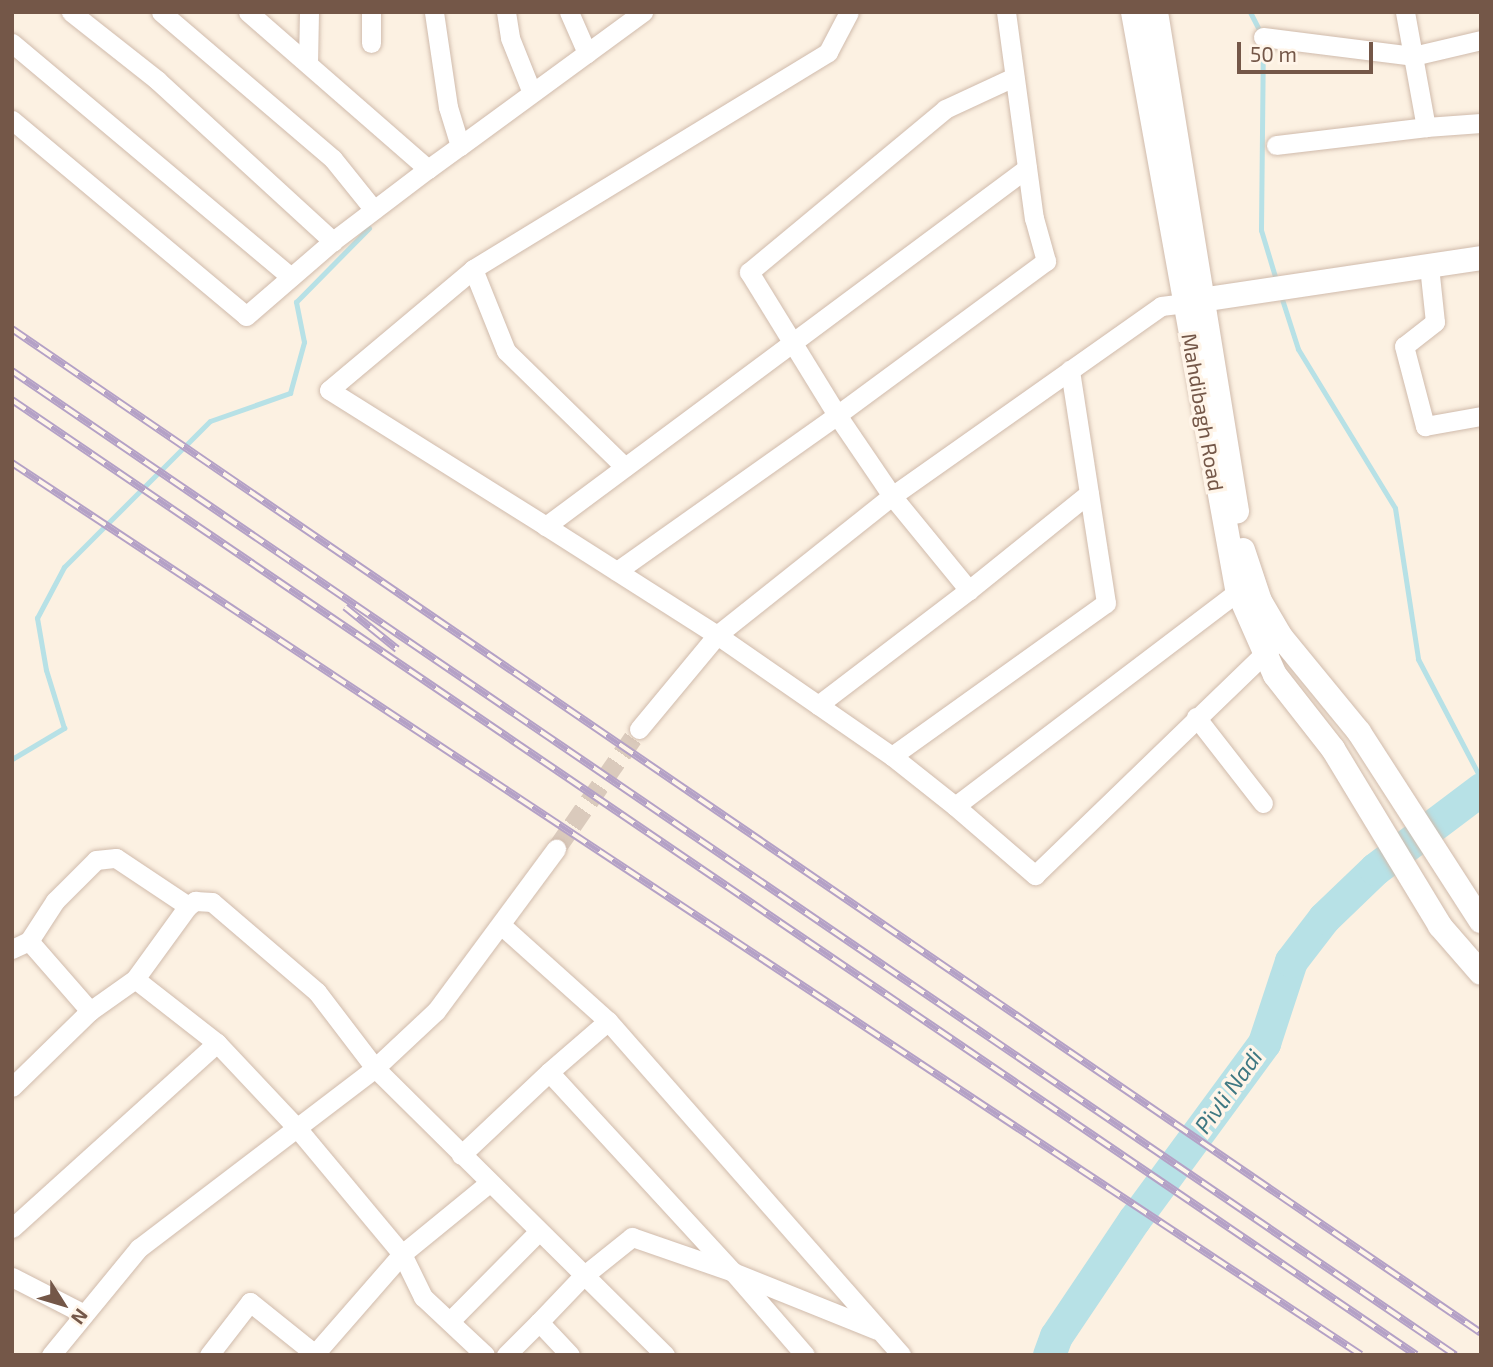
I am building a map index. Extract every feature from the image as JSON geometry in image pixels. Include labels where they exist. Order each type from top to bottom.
[{"type":"street","points":[[71,12],[157,80],[333,241]]},
{"type":"street","points":[[161,12],[333,159],[374,210]]},
{"type":"street","points":[[248,12],[428,169]]},
{"type":"street","points":[[308,64],[309,12]]},
{"type":"street","points":[[371,12],[371,43]]},
{"type":"street","points":[[434,12],[447,107],[460,146]]},
{"type":"street","points":[[506,12],[510,38],[532,93]]},
{"type":"street","points":[[569,12],[587,53]]},
{"type":"street","points":[[12,120],[246,316],[333,241],[643,12]]},
{"type":"street","points":[[849,12],[828,52],[473,269],[329,390],[617,571],[818,705],[892,756],[956,806],[1035,875],[1272,645]]},
{"type":"street","points":[[617,571],[837,415],[1046,261],[1034,218],[1006,12]]},
{"type":"street","name":"Mahdibagh Road","points":[[1133,12],[1204,300]]},
{"type":"street","name":"Mahdibagh Road","points":[[1156,12],[1204,300],[1245,585],[1272,645],[1440,926],[1481,973]]},
{"type":"street","points":[[1405,12],[1426,127]]},
{"type":"street","points":[[1264,37],[1413,55],[1481,40]]},
{"type":"street","points":[[12,43],[291,277]]},
{"type":"street","points":[[970,590],[892,496],[837,415],[749,272],[945,108],[1014,77]]},
{"type":"street","points":[[1276,145],[1481,123]]},
{"type":"street","points":[[546,526],[1027,168]]},
{"type":"street","points":[[639,729],[716,635],[892,496],[1161,306],[1294,289],[1481,258]]},
{"type":"street","points":[[1429,266],[1435,322],[1404,346],[1425,426],[1481,416]]},
{"type":"street","points":[[473,269],[506,351],[625,467]]},
{"type":"street","points":[[892,756],[1106,603],[1070,370]]},
{"type":"street","points":[[818,705],[970,590],[1089,493]]},
{"type":"street","points":[[956,806],[1245,585]]},
{"type":"street","name":"Mahdibagh Road","points":[[1272,645],[1379,760],[1474,912]]},
{"type":"street","points":[[1196,717],[1263,803]]},
{"type":"street","points":[[56,1353],[139,1248],[375,1068],[436,1011],[556,849]]},
{"type":"street","points":[[90,1011],[21,945],[55,901],[96,860],[116,858],[188,906]]},
{"type":"street","points":[[12,1087],[90,1011],[135,979],[188,906],[195,901],[212,902],[317,992],[375,1068],[582,1277],[665,1355]]},
{"type":"street","points":[[501,925],[607,1021],[901,1355]]},
{"type":"street","points":[[135,979],[217,1043],[298,1128],[401,1254],[423,1297],[485,1355]]},
{"type":"street","points":[[461,1155],[607,1021]]},
{"type":"street","points":[[12,1228],[217,1043]]},
{"type":"street","points":[[549,1072],[733,1272],[805,1355]]},
{"type":"street","points":[[209,1355],[250,1302],[314,1354],[401,1254],[489,1183]]},
{"type":"street","points":[[450,1321],[538,1232]]},
{"type":"street","points":[[506,1355],[582,1277],[632,1237],[733,1272],[881,1331]]},
{"type":"street","points":[[13,1278],[85,1314]]},
{"type":"street","points":[[538,1322],[570,1355]]},
{"type":"waterway","points":[[1250,12],[1263,37],[1261,230],[1277,283]]},
{"type":"waterway","points":[[12,759],[64,728],[46,670],[37,618],[64,567],[210,421],[290,393],[304,342],[296,302],[369,228]]},
{"type":"waterway","points":[[1281,296],[1298,349],[1395,508],[1418,659],[1481,779]]},
{"type":"waterway","name":"Pivli Nadi","points":[[1049,1355],[1056,1336],[1134,1220],[1264,1043],[1291,961],[1324,918],[1375,869],[1481,789]]},
{"type":"tunnel","points":[[556,849],[639,729]]},
{"type":"railway","points":[[12,329],[1481,1333]]},
{"type":"railway","points":[[12,371],[1455,1355]]},
{"type":"railway","points":[[12,400],[1416,1355]]},
{"type":"railway","points":[[12,463],[1361,1355]]},
{"type":"railway","points":[[345,607],[397,649]]}]
